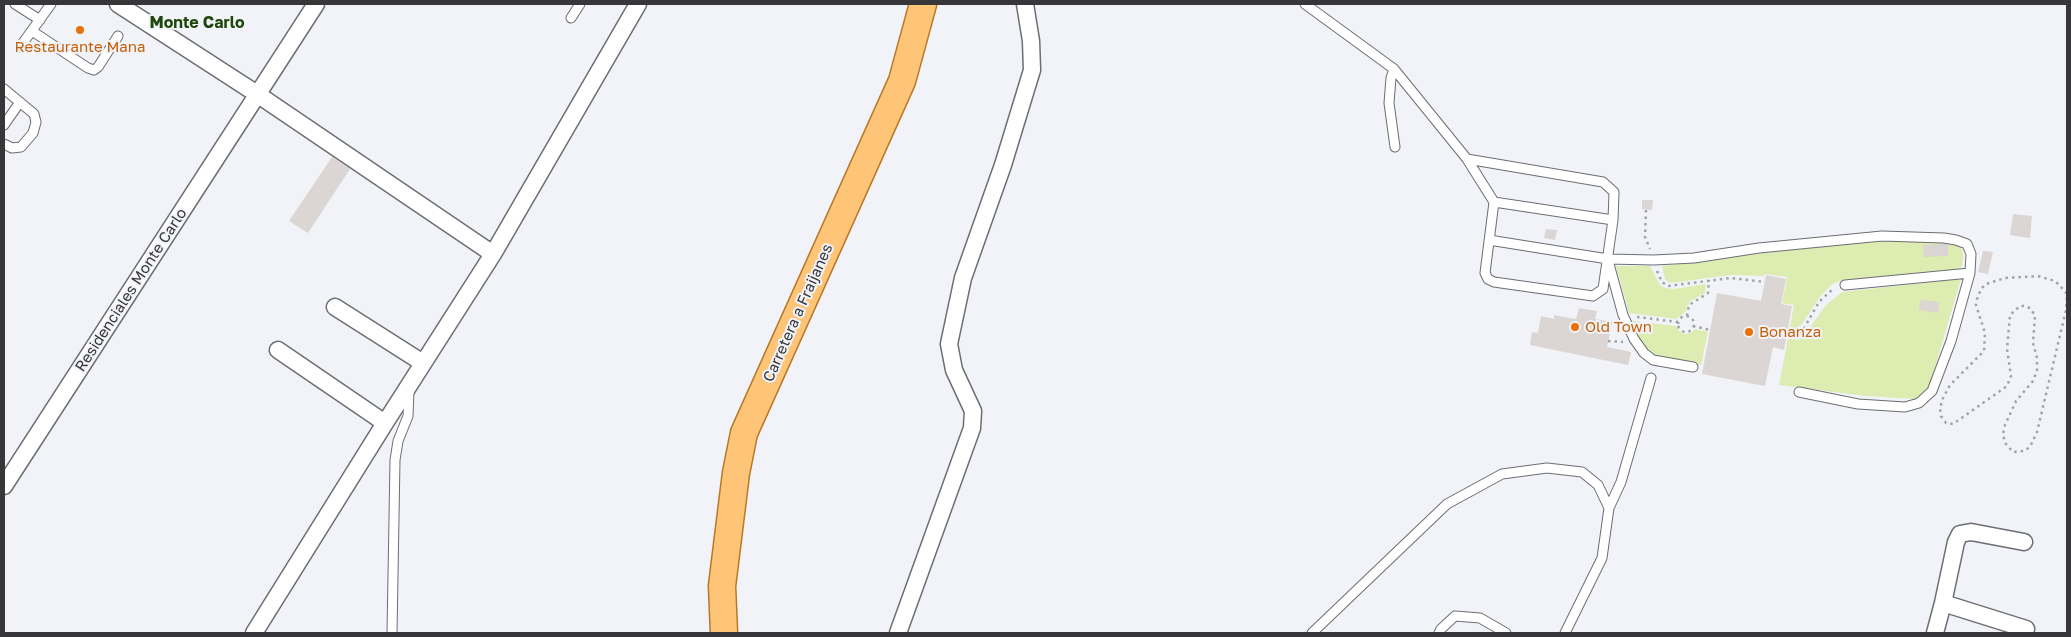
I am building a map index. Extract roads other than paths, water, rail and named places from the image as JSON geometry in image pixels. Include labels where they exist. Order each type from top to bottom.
[{"type":"main road","name":"Carretera a Fraijanes","points":[[724,633],[722,586],[736,473],[744,433],[902,81],[922,4]]},
{"type":"street","points":[[118,4],[258,94],[493,254]]},
{"type":"street","name":"Residenciales Monte Carlo","points":[[4,486],[316,4]]},
{"type":"street","points":[[254,633],[384,422],[493,254],[638,4]]},
{"type":"street","points":[[898,633],[972,428],[973,412],[954,370],[949,344],[963,278],[1003,165],[1032,70],[1031,41],[1025,4]]},
{"type":"street","points":[[335,307],[423,363]]},
{"type":"street","points":[[278,350],[384,422]]},
{"type":"street","points":[[1935,633],[1956,542],[1960,534],[1971,532],[2024,542]]},
{"type":"street","points":[[1943,603],[2026,630]]},
{"type":"lane","points":[[15,4],[40,20]]},
{"type":"lane","points":[[20,48],[51,4]]},
{"type":"lane","points":[[571,18],[580,4]]},
{"type":"lane","points":[[1305,4],[1394,69],[1467,159],[1494,202],[1485,272],[1488,279],[1494,282],[1594,296],[1603,289],[1614,220],[1614,192],[1604,182],[1467,159]]},
{"type":"lane","points":[[32,31],[88,68],[94,70],[98,67],[118,36]]},
{"type":"lane","points":[[1394,69],[1391,78],[1390,103],[1395,146]]},
{"type":"lane","points":[[4,144],[12,148],[21,146],[32,133],[36,122],[34,114],[5,92]]},
{"type":"lane","points":[[4,125],[20,102]]},
{"type":"lane","points":[[1494,202],[1614,220]]},
{"type":"lane","points":[[1489,240],[1608,259],[1654,260],[1694,258],[1768,247],[1872,237],[1944,238],[1967,244],[1971,254],[1970,273],[1951,341],[1932,391],[1919,403],[1905,407],[1858,404],[1799,392]]},
{"type":"lane","points":[[1608,259],[1624,315],[1634,339],[1644,353],[1653,360],[1693,367]]},
{"type":"lane","points":[[1845,285],[1970,273]]},
{"type":"lane","points":[[1565,633],[1602,558],[1609,508],[1621,482],[1651,378]]},
{"type":"lane","points":[[392,633],[395,460],[398,441],[408,416],[409,384]]},
{"type":"lane","points":[[1312,633],[1447,504],[1502,474],[1547,468],[1582,472],[1598,485],[1609,508]]},
{"type":"lane","points":[[1439,633],[1455,616],[1480,618],[1506,633]]},
{"type":"place","name":"Restaurante Mana","points":[[80,30]]},
{"type":"place","name":"Old Town","points":[[1575,327]]},
{"type":"place","name":"Bonanza","points":[[1749,332]]},
{"type":"district","name":"Monte Carlo","points":[[197,23]]}]
